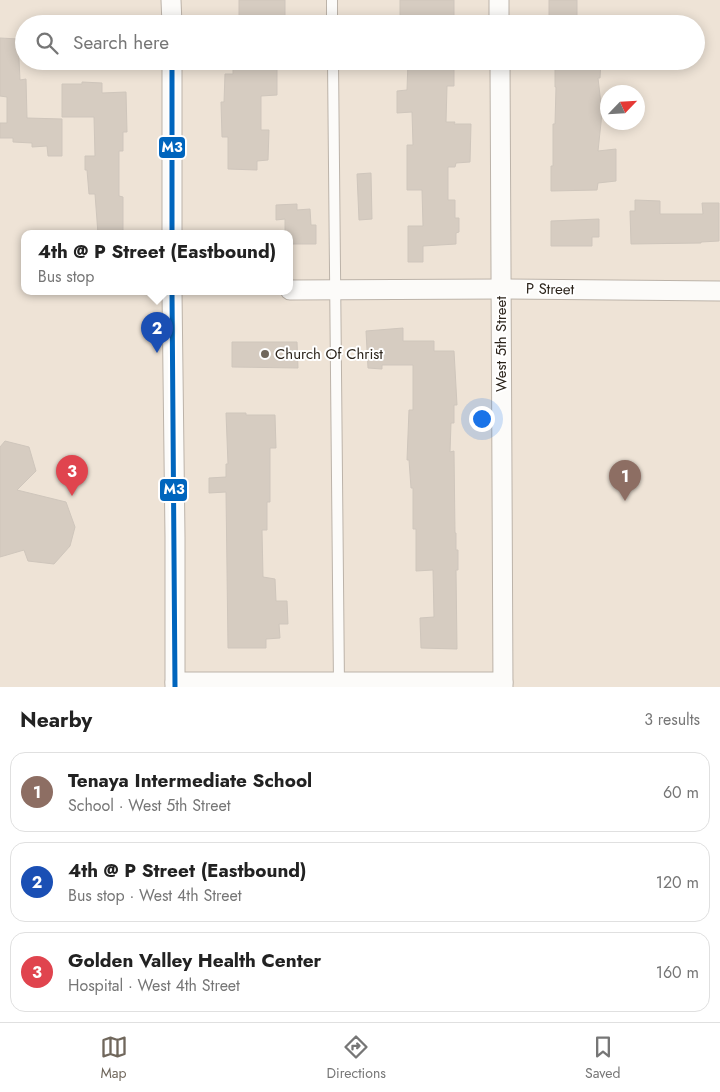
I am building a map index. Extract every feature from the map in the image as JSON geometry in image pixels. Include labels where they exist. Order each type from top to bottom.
[{"type":"street","points":[[172,0],[172,15]]},
{"type":"street","points":[[499,0],[499,15]]},
{"type":"street","points":[[172,70],[172,230]]},
{"type":"street","name":"West 5th Street","points":[[500,70],[503,685]]},
{"type":"street","name":"P Street","points":[[293,290],[720,291]]},
{"type":"street","points":[[172,295],[175,684],[503,685]]},
{"type":"lane","points":[[332,0],[332,15]]},
{"type":"lane","points":[[333,70],[339,684]]},
{"type":"building","points":[[239,0],[285,0],[285,15],[239,15]]},
{"type":"building","points":[[400,0],[454,0],[454,15],[400,15]]},
{"type":"building","points":[[549,0],[577,0],[577,15],[549,15]]},
{"type":"building","points":[[0,38],[15,39],[15,70],[20,70],[20,80],[26,79],[27,118],[62,119],[62,156],[48,156],[47,146],[32,147],[32,143],[13,142],[13,138],[0,138],[0,123],[7,123],[7,97],[0,96]]},
{"type":"building","points":[[233,70],[277,70],[277,95],[261,96],[261,130],[269,130],[268,160],[257,161],[257,170],[228,169],[228,137],[222,137],[221,102],[224,102],[225,74],[233,74]]},
{"type":"building","points":[[408,70],[454,70],[454,86],[447,86],[446,122],[471,124],[470,162],[456,163],[455,167],[448,167],[448,200],[455,200],[455,218],[459,218],[459,232],[456,233],[456,244],[423,246],[423,262],[408,262],[408,226],[423,226],[422,190],[407,190],[407,145],[413,145],[412,112],[397,113],[397,91],[407,90]]},
{"type":"building","points":[[555,70],[600,70],[600,78],[598,78],[600,130],[598,151],[616,149],[616,181],[598,183],[597,190],[551,191],[556,87]]},
{"type":"building","points":[[82,82],[102,83],[102,93],[126,92],[127,132],[123,132],[123,151],[119,151],[119,196],[123,197],[123,230],[98,230],[95,194],[89,194],[87,170],[85,170],[85,156],[95,156],[94,117],[62,117],[62,84],[82,84]]},
{"type":"building","points":[[371,173],[372,219],[359,220],[357,174]]},
{"type":"building","points":[[635,200],[660,201],[660,214],[703,214],[702,203],[719,203],[719,241],[631,244],[630,211],[635,211]]},
{"type":"building","points":[[297,204],[297,210],[310,209],[311,225],[316,225],[316,244],[293,244],[293,230],[285,230],[285,219],[276,220],[276,205]]},
{"type":"building","points":[[599,219],[599,237],[592,237],[592,246],[551,246],[551,221]]},
{"type":"building","points":[[403,328],[403,341],[434,341],[434,351],[454,351],[457,405],[454,405],[454,423],[451,423],[450,452],[454,451],[455,533],[456,550],[458,550],[458,570],[456,570],[457,649],[421,648],[420,618],[434,617],[433,570],[416,571],[416,529],[413,529],[413,488],[411,488],[409,460],[407,460],[409,410],[413,410],[413,365],[382,365],[382,369],[368,368],[366,331]]},
{"type":"building","name":"Church Of Christ","points":[[232,342],[297,342],[298,368],[232,367]]},
{"type":"building","points":[[226,413],[275,415],[276,448],[270,448],[270,502],[267,502],[267,530],[262,530],[263,577],[275,579],[276,601],[287,601],[288,624],[279,624],[280,638],[266,639],[266,648],[228,648],[226,492],[209,493],[209,478],[226,477],[226,464],[228,464]]},
{"type":"building","points":[[5,441],[29,447],[36,471],[17,490],[66,502],[75,527],[70,546],[54,564],[28,561],[24,550],[0,557],[0,447]]},
{"type":"transit line","name":"M3","points":[[172,70],[172,230]]},
{"type":"transit line","name":"M3","points":[[172,295],[175,687]]},
{"type":"place","name":"4th @ P Street (Eastbound)","points":[[157,353]]},
{"type":"place","name":"Church Of Christ","points":[[265,354]]},
{"type":"place","name":"Golden Valley Health Center","points":[[72,496]]},
{"type":"place","name":"Tenaya Intermediate School","points":[[625,501]]}]
